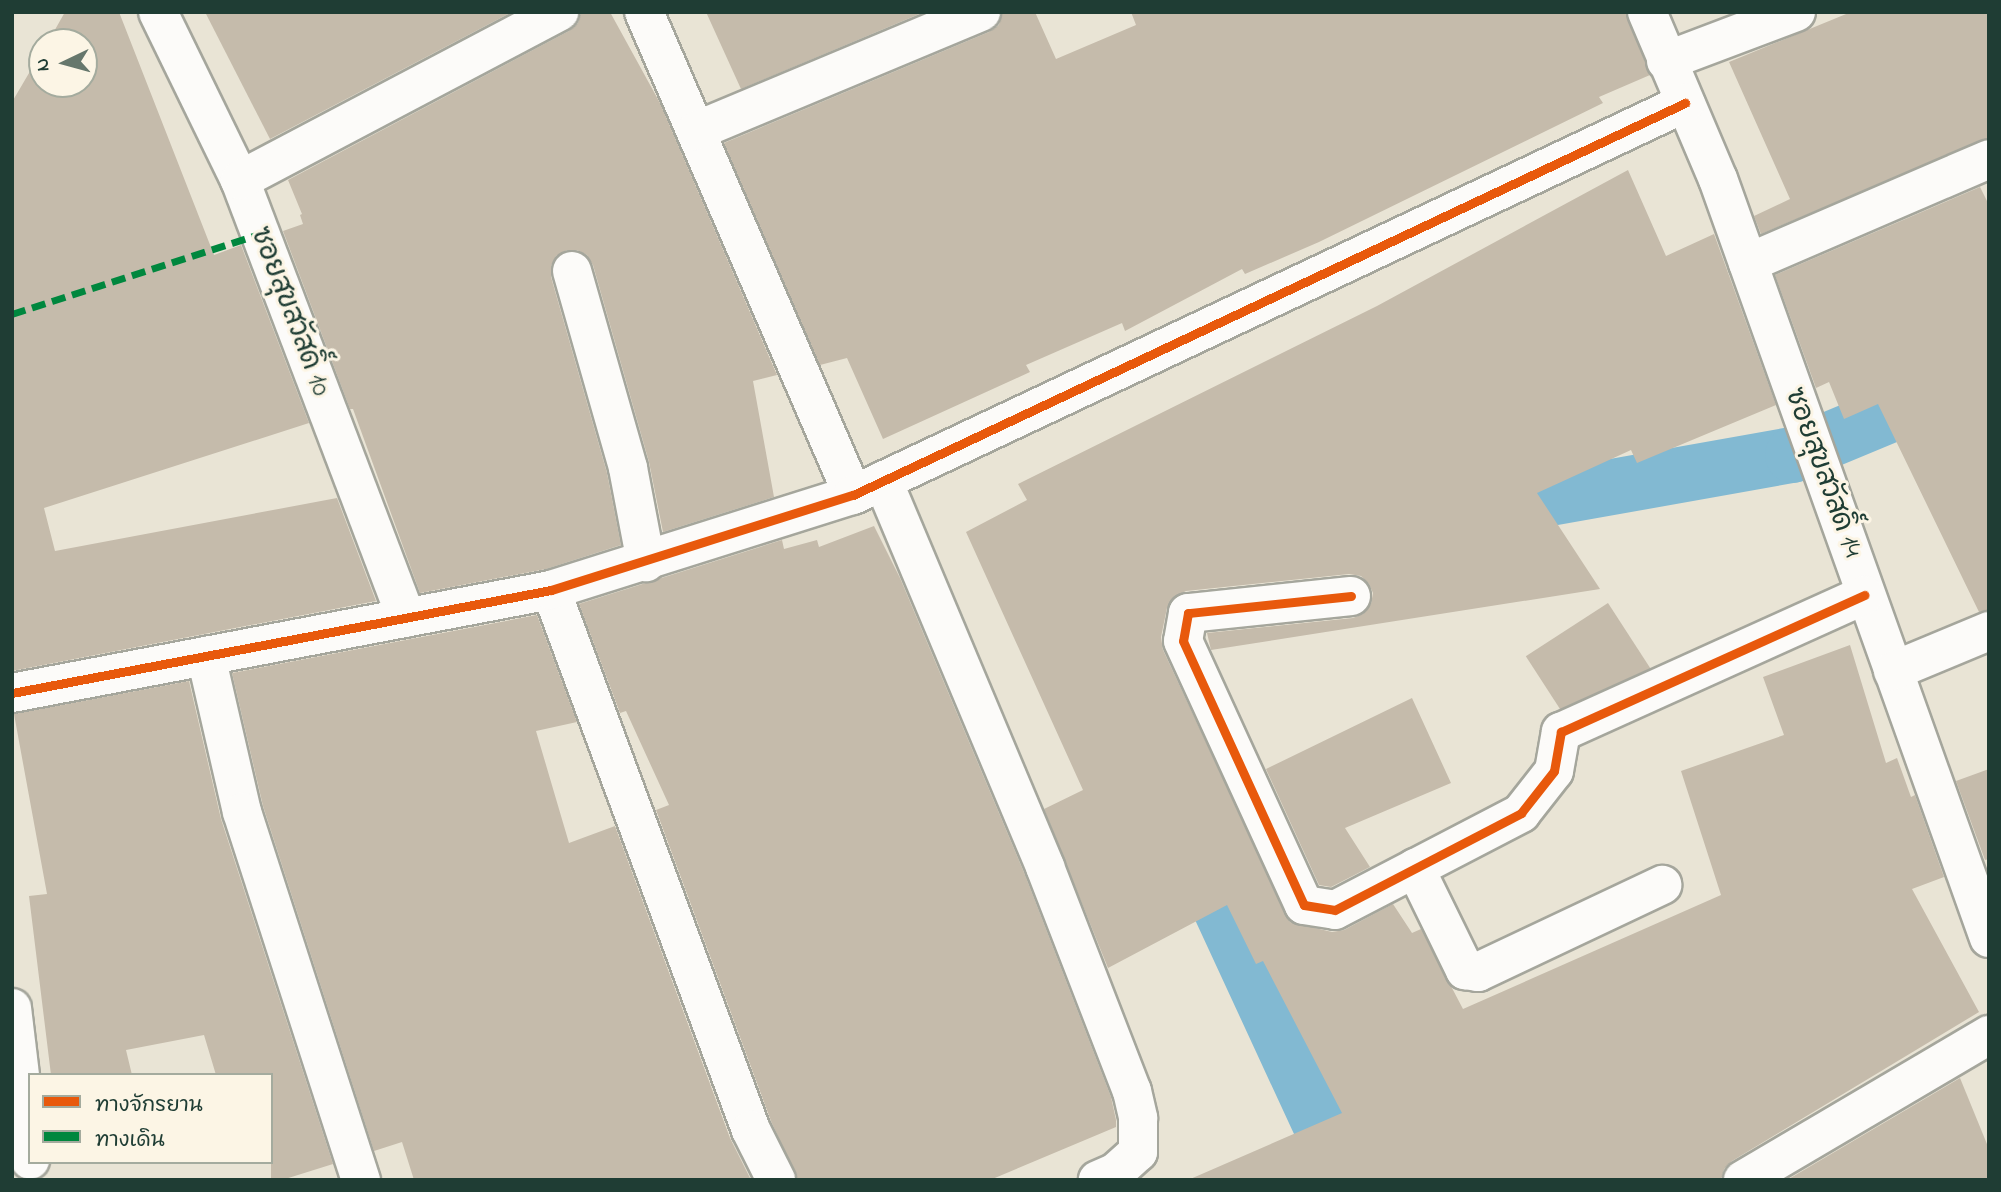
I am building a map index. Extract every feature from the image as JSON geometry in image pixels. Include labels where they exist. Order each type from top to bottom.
[{"type":"street","name":"ซอยสุขสวัสดิ์ 10","points":[[158,12],[240,180],[406,618]]},
{"type":"street","points":[[240,180],[559,12]]},
{"type":"street","points":[[645,12],[696,131],[868,488],[1045,867],[1132,1091],[1138,1118],[1138,1152],[1115,1172],[1098,1180]]},
{"type":"street","points":[[696,131],[981,12]]},
{"type":"street","name":"ซอยสุขสวัสดิ์ 14","points":[[1647,12],[1718,179],[1989,938]]},
{"type":"street","points":[[1666,61],[1796,12]]},
{"type":"street","points":[[12,693],[551,590],[646,562],[868,488],[1685,103]]},
{"type":"street","points":[[1748,263],[1989,159]]},
{"type":"street","points":[[572,271],[628,468],[646,562]]},
{"type":"street","points":[[551,590],[751,1130],[776,1180]]},
{"type":"street","points":[[1351,596],[1188,613],[1184,642],[1304,905],[1335,910],[1521,813],[1554,771],[1561,732],[1866,595]]},
{"type":"street","points":[[1892,671],[1989,631]]},
{"type":"street","points":[[206,656],[242,812],[361,1180]]},
{"type":"street","points":[[1415,868],[1465,970],[1478,972],[1662,885]]},
{"type":"street","points":[[12,1008],[28,1144]]},
{"type":"street","points":[[1742,1180],[1989,1035]]},
{"type":"building","points":[[65,12],[119,12],[214,255],[241,245],[309,423],[44,508],[55,551],[337,498],[376,601],[12,671],[12,102],[28,75],[28,98],[98,98],[98,28],[56,28]]},
{"type":"building","points":[[205,12],[512,12],[270,139]]},
{"type":"building","points":[[581,12],[610,12],[660,103],[777,375],[753,381],[774,497],[663,532],[649,462],[593,265],[587,255],[577,250],[567,250],[556,256],[551,266],[551,277],[607,473],[621,545],[546,569],[420,593],[353,409],[350,409],[283,231],[303,224],[302,214],[288,180],[569,31],[578,23]]},
{"type":"building","points":[[706,12],[924,12],[741,89]]},
{"type":"building","points":[[1002,12],[1035,12],[1056,59],[1136,25],[1131,12],[1626,12],[1650,75],[1599,97],[1603,103],[1319,242],[1245,274],[1242,269],[1125,331],[1122,323],[1026,365],[1030,372],[883,439],[847,358],[820,365],[724,143],[989,32],[999,25]]},
{"type":"building","points":[[1851,12],[1989,12],[1989,138],[1761,234],[1754,216],[1790,199],[1729,62]]},
{"type":"building","points":[[1628,170],[1666,256],[1714,234],[1776,405],[1637,463],[1631,450],[1537,493],[1600,589],[1211,650],[1207,633],[1353,618],[1363,614],[1371,604],[1373,593],[1361,576],[1349,574],[1186,591],[1174,597],[1167,608],[1161,637],[1163,650],[1290,922],[1332,932],[1344,930],[1393,904],[1412,933],[1421,929],[1463,1009],[1721,895],[1681,771],[1784,735],[1763,677],[1850,645],[1886,763],[1897,758],[1911,797],[1915,795],[1944,877],[1912,889],[1979,1012],[1732,1161],[1724,1169],[1721,1180],[1188,1180],[1342,1113],[1263,961],[1256,964],[1227,905],[1108,968],[1044,809],[1083,790],[966,532],[1027,500],[1018,484],[1377,306]]},
{"type":"building","points":[[1980,187],[1989,205],[1989,610],[1979,612],[1878,404],[1844,419],[1829,382],[1816,388],[1775,275]]},
{"type":"building","points":[[874,526],[900,578],[1025,875],[1111,1097],[1116,1120],[1116,1127],[990,1180],[798,1180],[771,1121],[656,810],[669,805],[626,711],[620,713],[579,604],[782,540],[784,549],[817,540],[819,547]]},
{"type":"building","points":[[1608,603],[1650,668],[1568,722],[1526,656]]},
{"type":"building","points":[[537,615],[577,722],[536,731],[569,843],[615,826],[730,1138],[751,1180],[414,1180],[402,1142],[374,1151],[263,806],[232,673]]},
{"type":"building","points":[[189,681],[221,819],[333,1164],[282,1180],[271,1180],[273,1073],[215,1073],[204,1035],[126,1050],[132,1073],[51,1073],[29,896],[47,894],[14,714]]},
{"type":"building","points":[[1412,698],[1451,783],[1345,828],[1370,867],[1331,887],[1319,885],[1266,769]]},
{"type":"building","points":[[1989,769],[1989,859],[1985,860],[1956,781]]},
{"type":"building","points":[[1960,1078],[1989,1149],[1989,1180],[1787,1180]]},
{"type":"waterway","points":[[1466,513],[1793,455],[1954,388]]},
{"type":"waterway","points":[[1189,840],[1346,1180]]},
{"type":"marked path","points":[[12,314],[259,234]]},
{"type":"cycle path","points":[[12,693],[551,590],[853,495],[1685,103]]},
{"type":"cycle path","points":[[1351,596],[1188,613],[1183,641],[1304,905],[1335,910],[1521,813],[1554,771],[1561,732],[1865,595]]}]
